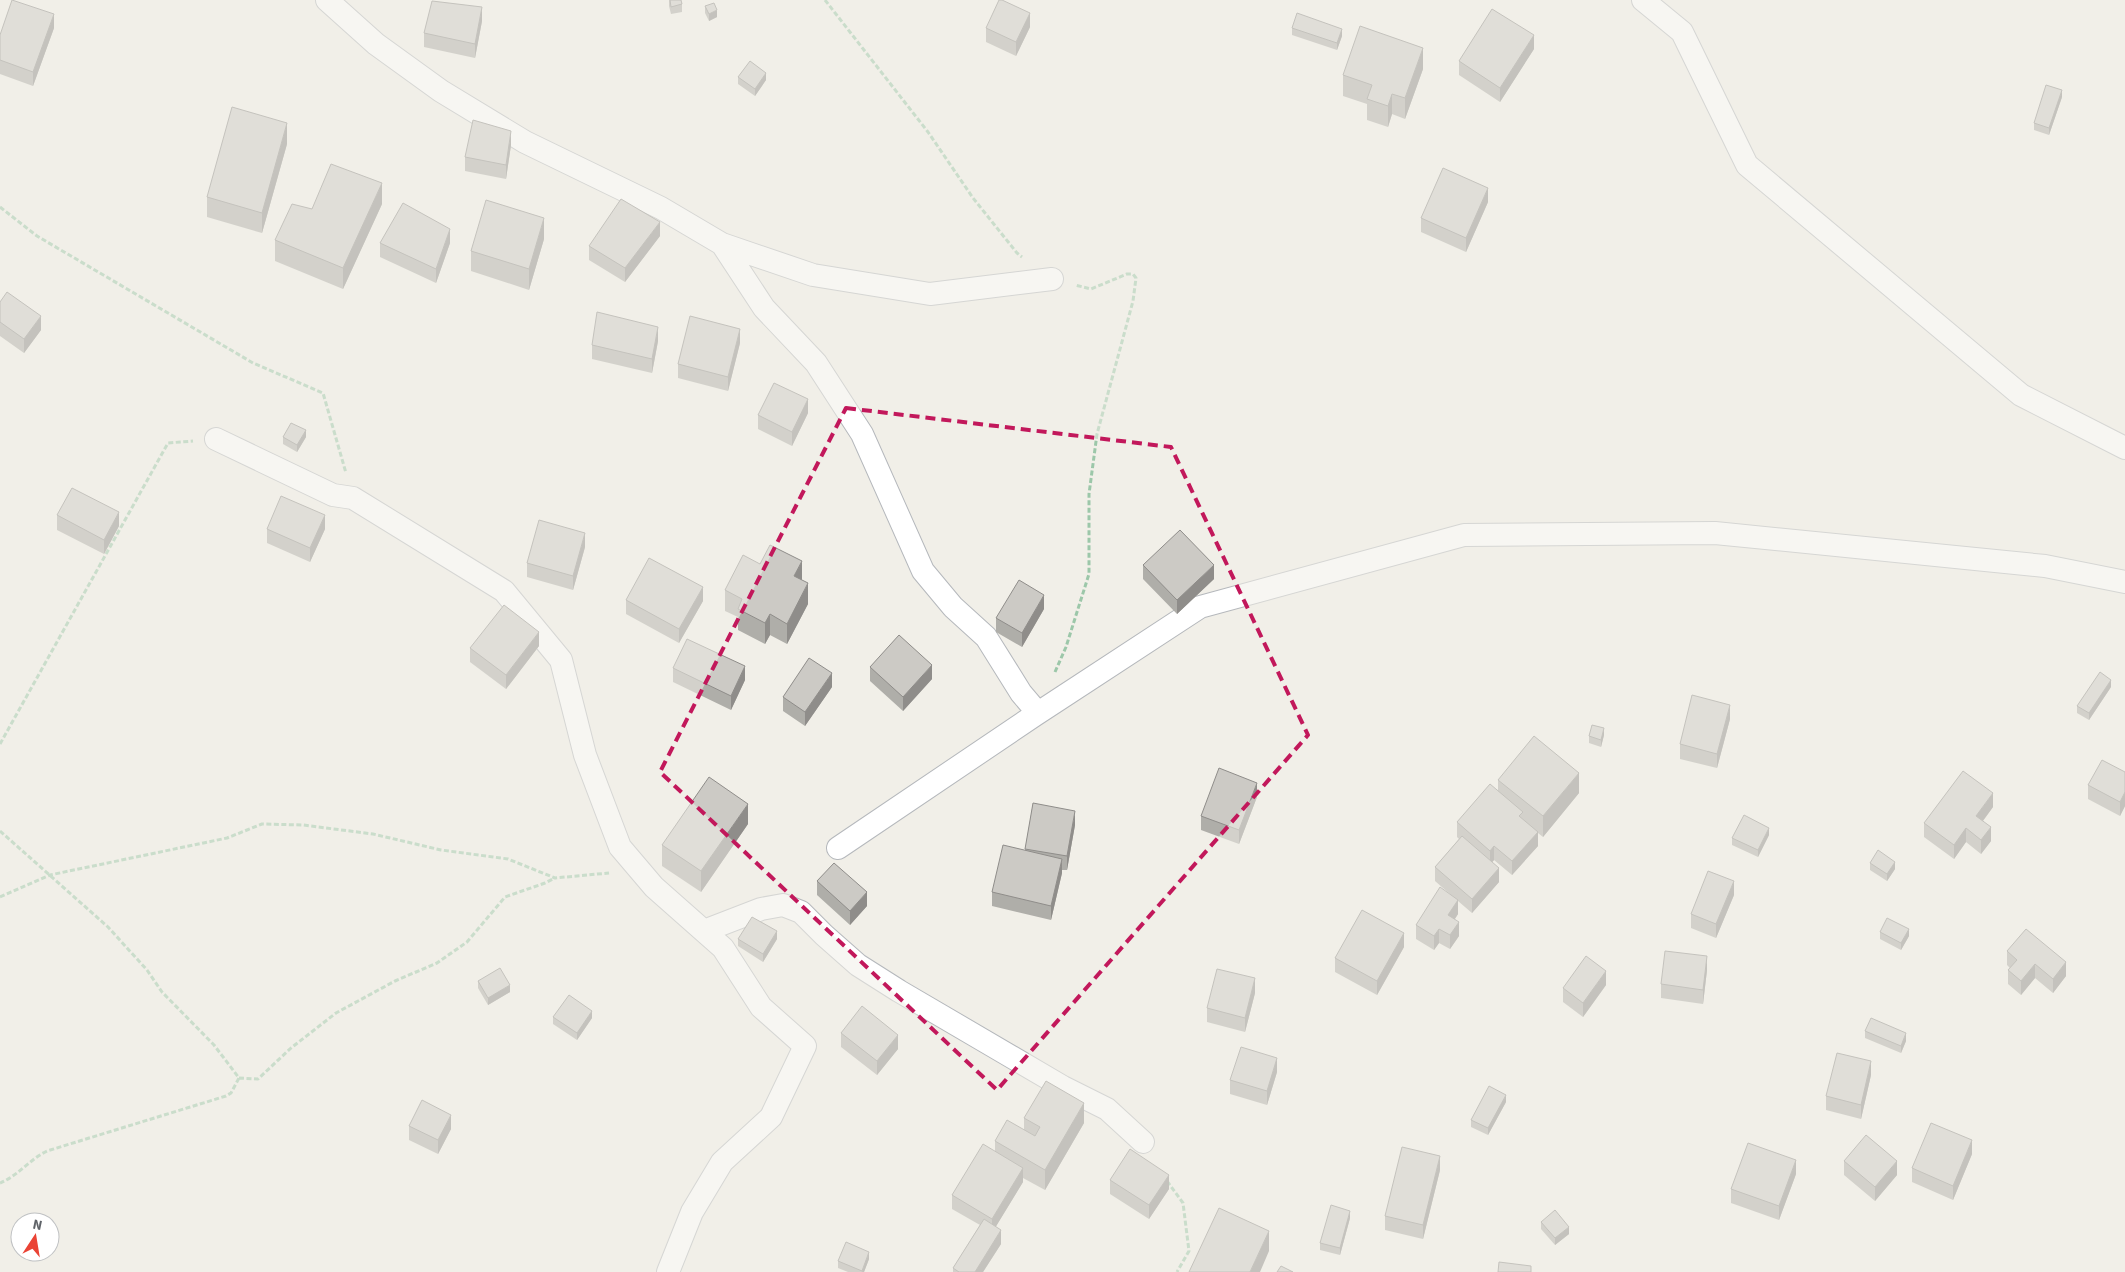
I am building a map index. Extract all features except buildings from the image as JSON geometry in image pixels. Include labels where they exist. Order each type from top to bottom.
[{"type":"street","points":[[327,0],[376,44],[441,91],[525,142],[661,208],[722,244],[813,275],[930,294],[1052,279]]},
{"type":"street","points":[[1643,0],[1682,32],[1747,165],[2022,395],[2125,448]]},
{"type":"street","points":[[722,244],[764,308],[816,363],[862,434],[923,571],[953,607],[986,637],[1021,693],[1032,706]]},
{"type":"street","points":[[216,439],[333,495],[353,498],[504,591],[560,660],[585,755],[620,847],[654,887],[723,948],[761,1007],[805,1046],[771,1117],[722,1162],[692,1212],[668,1272]]},
{"type":"street","points":[[838,848],[1035,714],[1200,607],[1464,535],[1715,533],[2045,566],[2125,582]]},
{"type":"street","points":[[704,931],[761,909],[783,905],[801,912],[858,965],[1063,1087],[1107,1109],[1143,1142]]},
{"type":"path","points":[[825,0],[928,132],[973,198],[1017,253],[1052,279],[1091,289],[1127,274],[1133,274],[1136,278],[1133,301],[1097,434],[1089,494],[1090,574],[1066,647],[1054,673]]},
{"type":"path","points":[[0,206],[37,236],[252,362],[323,393],[353,498]]},
{"type":"path","points":[[0,744],[168,443],[216,439]]},
{"type":"path","points":[[0,897],[50,875],[227,838],[262,824],[303,825],[373,834],[441,850],[508,859],[555,878]]},
{"type":"path","points":[[0,831],[108,927],[147,970],[162,992],[214,1046],[238,1078]]},
{"type":"path","points":[[238,1078],[258,1079],[291,1048],[336,1013],[395,981],[437,963],[467,942],[505,897],[555,878],[588,876],[638,868]]},
{"type":"path","points":[[0,1182],[6,1180],[37,1156],[47,1151],[226,1096],[230,1093],[238,1078]]},
{"type":"path","points":[[1162,1176],[1183,1203],[1189,1251],[1178,1272]]},
{"type":"highlighted area","points":[[846,408],[1171,447],[1308,735],[997,1090],[660,772]]}]
